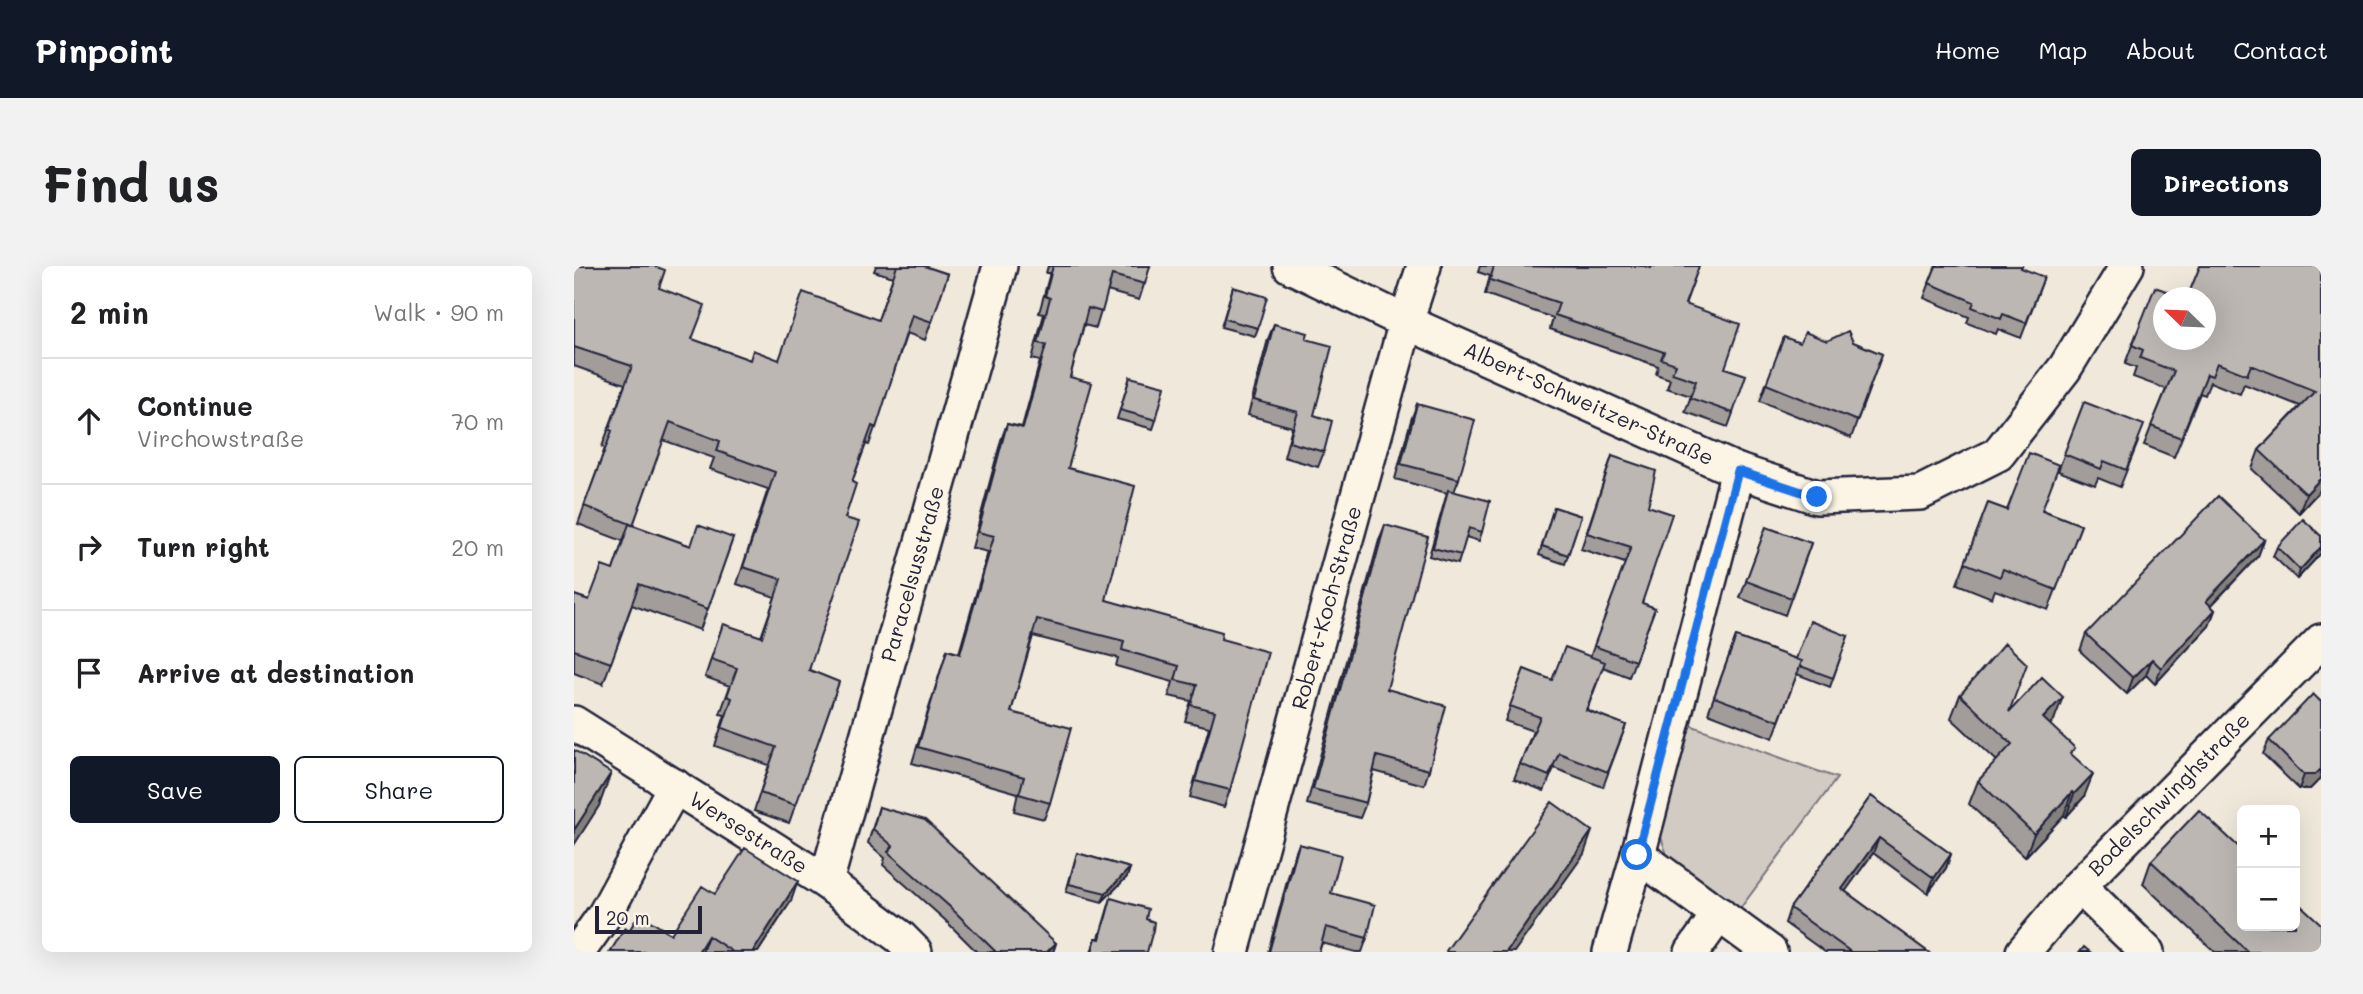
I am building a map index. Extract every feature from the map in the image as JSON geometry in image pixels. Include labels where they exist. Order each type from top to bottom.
[{"type":"street","name":"Paracelsusstraße","points":[[827,882],[1000,266]]},
{"type":"street","name":"Albert-Schweitzer-Straße","points":[[1290,266],[1406,322],[1738,471],[1817,497],[1920,493],[1998,454],[2065,368],[2127,266]]},
{"type":"street","name":"Robert-Koch-Straße","points":[[1232,952],[1406,322],[1424,266]]},
{"type":"street","points":[[1610,952],[1738,471]]},
{"type":"street","name":"Bodelschwinghstraße","points":[[2023,952],[2079,886],[2321,641]]},
{"type":"street","name":"Wersestraße","points":[[574,723],[827,882],[900,937],[915,952]]},
{"type":"street","points":[[578,952],[605,914],[675,786]]},
{"type":"street","points":[[1637,855],[1770,952]]},
{"type":"street","points":[[2079,886],[2147,952]]},
{"type":"street","points":[[1692,952],[1719,914]]},
{"type":"shaded area","points":[[1687,724],[1837,778],[1739,910],[1668,858],[1659,831]]},
{"type":"building","points":[[574,266],[654,266],[665,270],[659,288],[705,305],[692,339],[750,360],[753,350],[779,360],[803,292],[878,320],[897,266],[924,266],[948,274],[932,322],[912,315],[876,428],[872,426],[852,482],[856,484],[845,518],[859,522],[809,670],[839,682],[796,805],[760,793],[776,747],[722,728],[732,698],[727,696],[737,668],[711,659],[723,624],[762,637],[781,579],[743,567],[775,472],[717,451],[720,441],[670,422],[633,525],[584,506],[612,431],[609,429],[632,366],[574,347]]},
{"type":"building","points":[[1053,266],[1150,266],[1145,284],[1112,275],[1102,312],[1088,308],[1070,377],[1092,383],[1068,468],[1135,486],[1106,600],[1222,632],[1221,639],[1268,652],[1230,790],[1195,781],[1215,711],[1191,705],[1197,685],[1175,680],[1179,666],[1122,650],[1124,641],[1037,619],[1011,712],[1071,728],[1050,803],[1019,794],[1024,777],[918,747],[947,650],[960,654],[994,536],[978,532],[1007,424],[1023,428],[1046,345],[1038,343],[1050,298],[1045,296]]},
{"type":"building","points":[[1494,266],[1699,266],[1685,304],[1740,324],[1725,368],[1746,375],[1733,413],[1690,398],[1696,381],[1672,373],[1676,364],[1661,359],[1664,352],[1555,315],[1559,303],[1490,280]]},
{"type":"building","points":[[1936,266],[2022,266],[2021,268],[2044,277],[2026,323],[2003,314],[2001,319],[1972,307],[1974,302],[1929,283]]},
{"type":"building","points":[[2200,266],[2321,266],[2321,478],[2306,494],[2259,450],[2315,391],[2251,365],[2247,375],[2217,363],[2212,376],[2207,374],[2181,438],[2151,426],[2174,371],[2140,358],[2143,350],[2132,345],[2153,292],[2153,350],[2216,350],[2216,287],[2191,287]]},
{"type":"building","points":[[1233,287],[1267,297],[1258,328],[1224,319]]},
{"type":"building","points":[[1274,324],[1308,333],[1306,339],[1332,346],[1314,415],[1332,421],[1324,452],[1289,442],[1298,412],[1254,400]]},
{"type":"building","points":[[1848,331],[1853,342],[1882,354],[1857,421],[1766,384],[1784,337],[1800,343],[1805,332],[1827,341]]},
{"type":"building","points":[[1130,377],[1165,386],[1156,420],[1120,410]]},
{"type":"building","points":[[2084,402],[2144,425],[2126,470],[2104,461],[2101,469],[2064,454]]},
{"type":"building","points":[[1417,404],[1475,420],[1459,479],[1401,464]]},
{"type":"building","points":[[2029,453],[2059,465],[2042,510],[2081,525],[2056,590],[2003,569],[2000,577],[1965,563],[1988,503],[2007,510]]},
{"type":"building","points":[[1612,456],[1656,471],[1648,506],[1672,514],[1642,603],[1655,608],[1635,661],[1594,646],[1631,547],[1587,533]]},
{"type":"building","points":[[1448,490],[1490,501],[1482,532],[1469,528],[1461,555],[1433,548]]},
{"type":"building","points":[[2218,496],[2264,540],[2206,601],[2215,610],[2161,668],[2152,659],[2133,678],[2086,634]]},
{"type":"building","points":[[1554,507],[1581,516],[1568,555],[1542,546]]},
{"type":"building","points":[[2303,519],[2321,536],[2321,547],[2300,570],[2277,547]]},
{"type":"building","points":[[629,524],[691,546],[698,525],[733,538],[708,609],[639,584],[611,663],[574,650],[574,595],[589,600],[602,566],[613,570]]},
{"type":"building","points":[[1385,525],[1428,537],[1387,689],[1446,706],[1429,770],[1377,756],[1366,803],[1313,789]]},
{"type":"building","points":[[1766,527],[1811,543],[1791,598],[1746,581]]},
{"type":"building","points":[[1810,621],[1848,636],[1833,678],[1800,666],[1802,661],[1796,659]]},
{"type":"building","points":[[1736,637],[1802,661],[1779,721],[1714,697]]},
{"type":"building","points":[[2005,643],[2027,664],[2009,712],[2042,677],[2063,697],[2043,718],[2075,748],[2070,753],[2093,774],[2074,794],[2072,792],[2034,834],[1978,781],[2012,744],[1960,695]]},
{"type":"building","points":[[1565,647],[1605,662],[1586,710],[1626,725],[1608,772],[1559,753],[1549,776],[1520,764],[1540,717],[1510,706],[1524,669],[1552,680]]},
{"type":"building","points":[[2313,694],[2321,702],[2321,769],[2315,775],[2304,775],[2269,740]]},
{"type":"building","points":[[574,750],[611,773],[574,830]]},
{"type":"building","points":[[1871,796],[1951,854],[1934,878],[1879,838],[1842,889],[1928,952],[1851,952],[1790,908]]},
{"type":"building","points":[[1552,802],[1592,831],[1506,952],[1447,952],[1446,951]]},
{"type":"building","points":[[879,807],[925,820],[1056,943],[1047,952],[996,952],[888,852],[893,846],[873,829]]},
{"type":"building","points":[[2199,810],[2237,845],[2237,931],[2300,931],[2300,905],[2321,924],[2321,952],[2248,952],[2151,861]]},
{"type":"building","points":[[1299,844],[1341,855],[1331,893],[1375,905],[1367,938],[1326,927],[1319,952],[1269,952]]},
{"type":"building","points":[[745,848],[798,881],[753,952],[733,952],[708,936],[698,952],[610,952],[625,928],[629,931],[639,914],[671,934],[702,886],[715,894]]},
{"type":"building","points":[[1077,853],[1130,868],[1106,893],[1069,884]]},
{"type":"building","points":[[1111,898],[1148,909],[1146,919],[1154,922],[1147,952],[1092,952],[1096,938],[1100,939]]},
{"type":"route","points":[[1637,855],[1738,471],[1817,497]]}]
